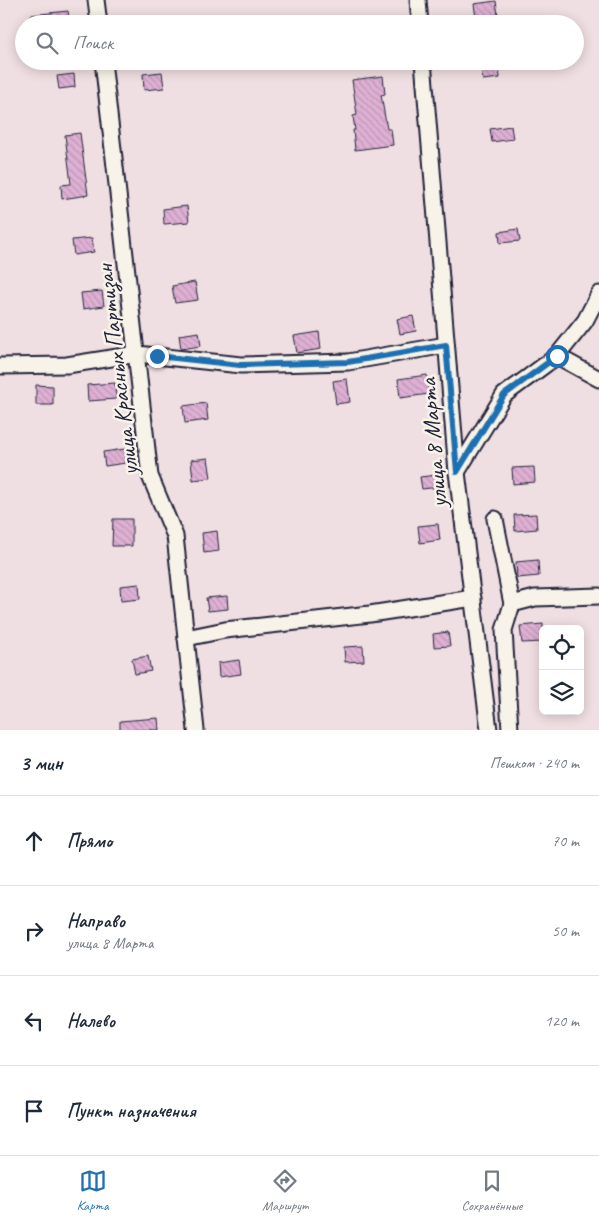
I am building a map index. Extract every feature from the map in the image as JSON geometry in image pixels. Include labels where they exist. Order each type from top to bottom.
[{"type":"street","points":[[96,0],[98,15]]},
{"type":"street","points":[[418,0],[419,15]]},
{"type":"street","name":"улица Красных Партизан","points":[[104,70],[150,476],[175,536],[196,730]]},
{"type":"street","name":"улица 8 Марта","points":[[424,70],[457,472],[489,727]]},
{"type":"street","points":[[457,472],[504,395],[557,356],[585,321],[599,294]]},
{"type":"street","points":[[0,366],[67,365],[137,354],[240,365],[348,362],[446,345]]},
{"type":"street","points":[[557,356],[599,379]]},
{"type":"street","points":[[495,519],[512,604],[504,630],[510,730]]},
{"type":"street","points":[[512,604],[535,598],[599,596]]},
{"type":"street","points":[[186,638],[225,630],[370,614],[473,598]]},
{"type":"building","points":[[496,1],[498,15],[476,15],[474,4]]},
{"type":"building","points":[[68,11],[69,15],[31,15]]},
{"type":"building","points":[[481,70],[499,70],[500,78],[483,80]]},
{"type":"building","points":[[162,72],[164,88],[144,90],[143,74]]},
{"type":"building","points":[[74,74],[75,87],[59,89],[57,76]]},
{"type":"building","points":[[383,76],[385,94],[381,95],[387,129],[391,129],[393,145],[355,150],[353,116],[357,115],[352,80]]},
{"type":"building","points":[[511,126],[513,139],[492,142],[490,129]]},
{"type":"building","points":[[80,133],[88,195],[62,199],[61,185],[71,184],[65,135]]},
{"type":"building","points":[[187,206],[189,222],[164,224],[163,209]]},
{"type":"building","points":[[518,229],[520,241],[500,243],[499,232]]},
{"type":"building","points":[[92,238],[94,252],[74,255],[72,240]]},
{"type":"building","points":[[195,282],[198,300],[175,303],[172,286]]},
{"type":"building","points":[[102,291],[104,306],[83,309],[81,293]]},
{"type":"building","points":[[413,316],[416,331],[400,334],[397,319]]},
{"type":"building","points":[[199,332],[201,346],[181,349],[179,335]]},
{"type":"building","points":[[319,332],[321,349],[297,353],[294,336]]},
{"type":"building","points":[[427,375],[429,394],[400,398],[398,379]]},
{"type":"building","points":[[347,379],[350,402],[336,404],[333,381]]},
{"type":"building","points":[[115,383],[116,399],[88,401],[87,385]]},
{"type":"building","points":[[36,385],[53,386],[53,405],[36,405]]},
{"type":"building","points":[[206,403],[208,420],[185,423],[183,406]]},
{"type":"building","points":[[125,449],[126,463],[105,466],[103,452]]},
{"type":"building","points":[[208,458],[211,478],[193,480],[191,460]]},
{"type":"building","points":[[534,467],[535,482],[513,484],[512,468]]},
{"type":"building","points":[[437,475],[439,487],[422,489],[420,477]]},
{"type":"building","points":[[536,514],[537,529],[515,531],[514,515]]},
{"type":"building","points":[[113,519],[132,519],[132,546],[112,546]]},
{"type":"building","points":[[438,524],[440,540],[420,543],[418,526]]},
{"type":"building","points":[[217,531],[219,551],[204,553],[202,533]]},
{"type":"building","points":[[538,560],[539,576],[517,578],[516,562]]},
{"type":"building","points":[[139,584],[140,599],[121,601],[120,586]]},
{"type":"building","points":[[227,596],[228,609],[208,611],[206,598]]},
{"type":"building","points":[[543,624],[539,625],[539,642],[522,643],[520,626]]},
{"type":"building","points":[[448,632],[450,646],[434,647],[433,634]]},
{"type":"building","points":[[363,646],[364,661],[345,662],[344,647]]},
{"type":"building","points":[[148,656],[151,671],[135,674],[132,659]]},
{"type":"building","points":[[239,660],[241,674],[219,677],[218,663]]},
{"type":"building","points":[[158,718],[159,730],[120,730],[120,721]]},
{"type":"route","points":[[157,356],[240,365],[348,362],[446,345],[457,472],[504,395],[557,356]]}]
